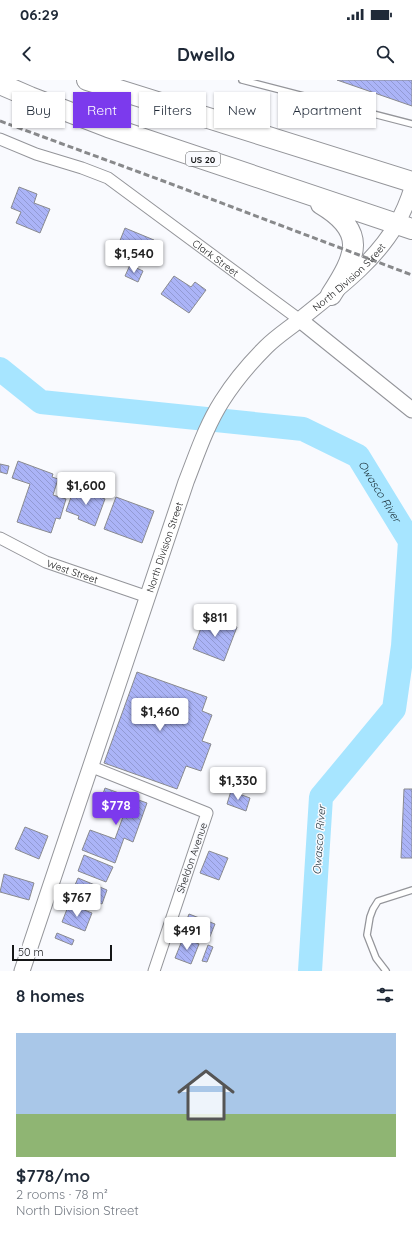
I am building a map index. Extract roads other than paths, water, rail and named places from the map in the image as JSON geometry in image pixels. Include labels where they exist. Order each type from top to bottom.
[{"type":"highway","points":[[88,80],[412,182]]},
{"type":"highway","name":"US 20","points":[[0,84],[108,127],[404,227]]},
{"type":"highway","points":[[298,190],[323,205],[336,215],[343,221],[351,234],[354,244],[352,253],[343,276],[330,295]]},
{"type":"street","name":"Clark Street","points":[[0,139],[36,154],[82,168],[108,178],[300,320],[412,410]]},
{"type":"street","name":"North Division Street","points":[[22,971],[92,767],[186,482],[205,434],[219,406],[232,386],[255,359],[277,337],[300,320],[352,276],[374,254],[386,239],[404,227],[412,188]]},
{"type":"street","name":"West Street","points":[[0,538],[46,562],[148,597]]},
{"type":"street","name":"Sheldon Avenue","points":[[92,767],[207,812],[154,971]]},
{"type":"lane","points":[[242,80],[412,124]]},
{"type":"lane","points":[[386,971],[376,958],[367,935],[370,917],[378,901],[412,890]]},
{"type":"waterway","name":"Owasco River","points":[[0,369],[41,402],[303,429],[358,456],[410,541],[403,646],[394,709],[321,797],[310,971]]},
{"type":"railway","points":[[0,121],[412,275]]}]
